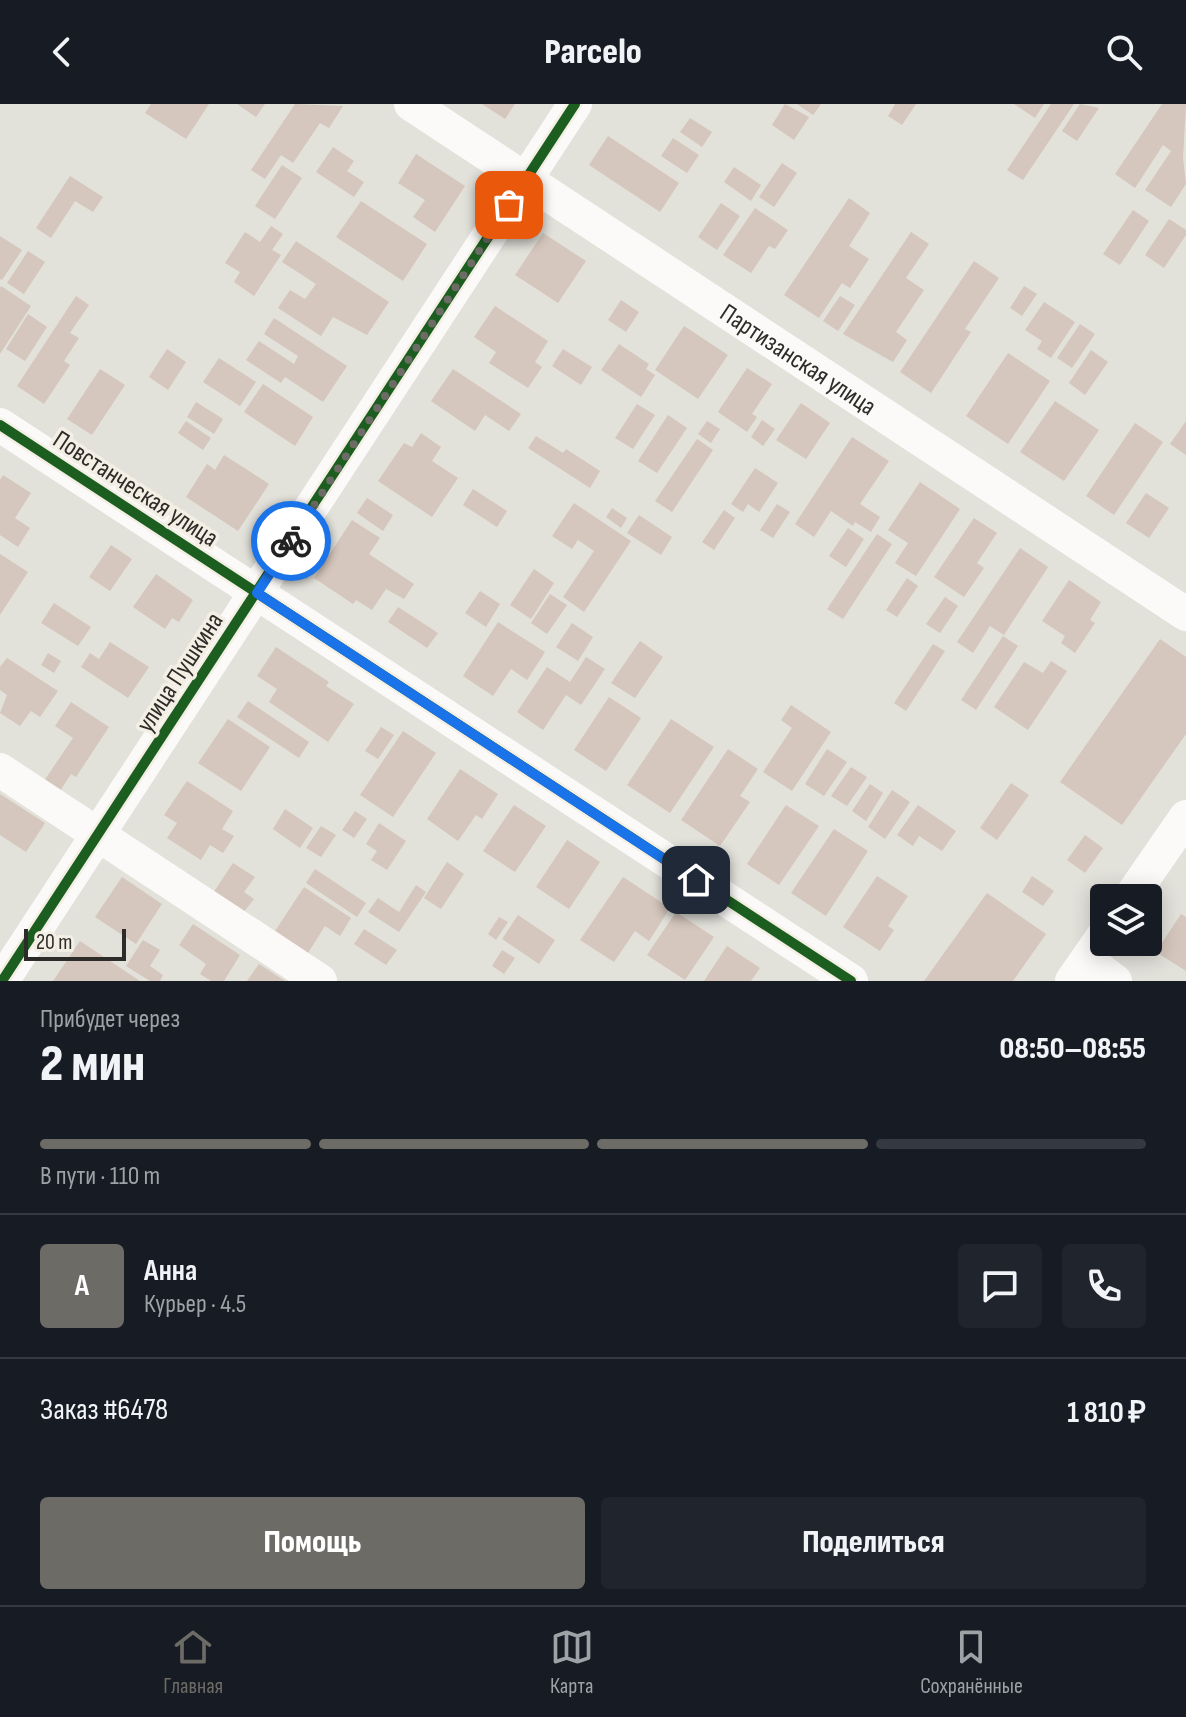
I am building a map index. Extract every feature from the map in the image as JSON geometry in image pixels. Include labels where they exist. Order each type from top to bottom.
[{"type":"street","name":"Партизанская улица","points":[[411,104],[1186,614]]},
{"type":"street","name":"улица Пушкина","points":[[2,981],[575,104]]},
{"type":"street","name":"Повстанческая улица","points":[[0,425],[851,981]]},
{"type":"street","points":[[0,770],[320,981]]},
{"type":"street","points":[[1140,884],[1186,817]]},
{"type":"street","points":[[1088,959],[1115,981]]},
{"type":"building","points":[[151,104],[209,104],[186,139],[145,113]]},
{"type":"building","points":[[237,104],[265,104],[256,117]]},
{"type":"building","points":[[295,104],[343,106],[329,128],[320,123],[293,163],[281,155],[265,179],[251,170]]},
{"type":"building","points":[[482,104],[515,104],[505,119]]},
{"type":"building","points":[[785,104],[809,117],[794,140],[772,125]]},
{"type":"building","points":[[797,104],[821,104],[813,115]]},
{"type":"building","points":[[895,104],[916,104],[902,125],[888,116]]},
{"type":"building","points":[[1014,104],[1044,104],[1035,118]]},
{"type":"building","points":[[1051,104],[1074,104],[1023,180],[1007,170]]},
{"type":"building","points":[[1080,104],[1099,108],[1077,141],[1062,131]]},
{"type":"building","points":[[1162,104],[1186,104],[1183,158],[1186,184],[1171,207],[1145,190],[1171,151],[1163,145],[1135,188],[1115,174]]},
{"type":"building","points":[[690,118],[712,132],[702,147],[680,132]]},
{"type":"building","points":[[608,136],[679,183],[660,212],[589,165]]},
{"type":"building","points":[[673,138],[699,155],[687,173],[661,156]]},
{"type":"building","points":[[333,147],[354,161],[347,171],[364,182],[354,197],[316,172]]},
{"type":"building","points":[[416,154],[465,186],[435,232],[413,217],[425,200],[398,183]]},
{"type":"building","points":[[782,163],[797,173],[774,207],[759,197]]},
{"type":"building","points":[[282,165],[302,178],[275,219],[255,206]]},
{"type":"building","points":[[734,167],[761,185],[751,201],[724,182]]},
{"type":"building","points":[[70,176],[103,197],[93,212],[75,201],[51,238],[36,228]]},
{"type":"building","points":[[849,198],[870,213],[849,246],[869,259],[850,288],[842,283],[819,318],[784,295]]},
{"type":"building","points":[[361,201],[427,244],[403,281],[336,237]]},
{"type":"building","points":[[721,203],[740,216],[717,250],[698,237]]},
{"type":"building","points":[[755,208],[788,230],[775,249],[769,246],[751,273],[723,255]]},
{"type":"building","points":[[1133,210],[1149,221],[1120,265],[1103,254]]},
{"type":"building","points":[[1169,219],[1186,230],[1186,235],[1164,268],[1145,255]]},
{"type":"building","points":[[271,226],[283,234],[272,250],[281,255],[254,296],[234,282],[240,272],[225,263],[245,232],[260,242]]},
{"type":"building","points":[[911,232],[929,244],[906,278],[924,290],[896,332],[907,340],[893,362],[843,334]]},
{"type":"building","points":[[543,233],[586,261],[558,303],[515,275]]},
{"type":"building","points":[[0,236],[22,250],[2,280],[0,279]]},
{"type":"building","points":[[296,241],[389,302],[367,335],[333,317],[321,336],[278,308],[290,290],[305,299],[316,284],[282,262]]},
{"type":"building","points":[[28,251],[45,262],[24,294],[7,283]]},
{"type":"building","points":[[974,261],[999,278],[965,329],[971,332],[931,393],[900,372]]},
{"type":"building","points":[[1024,286],[1037,294],[1022,316],[1010,308]]},
{"type":"building","points":[[0,288],[31,306],[0,354]]},
{"type":"building","points":[[76,296],[89,305],[70,333],[79,338],[64,361],[70,365],[44,404],[17,386]]},
{"type":"building","points":[[840,296],[855,305],[838,331],[823,321]]},
{"type":"building","points":[[621,300],[639,312],[626,332],[608,320]]},
{"type":"building","points":[[1044,302],[1075,322],[1051,358],[1037,349],[1042,341],[1025,330]]},
{"type":"building","points":[[495,306],[548,341],[535,362],[542,367],[528,388],[489,363],[496,352],[474,337]]},
{"type":"building","points":[[28,314],[47,327],[25,361],[6,349]]},
{"type":"building","points":[[274,318],[347,366],[323,402],[285,377],[281,383],[246,360],[259,341],[294,364],[298,356],[264,334]]},
{"type":"building","points":[[1080,324],[1095,334],[1072,368],[1057,358]]},
{"type":"building","points":[[684,326],[728,355],[698,399],[655,370]]},
{"type":"building","points":[[619,344],[649,364],[646,369],[655,375],[641,397],[601,370]]},
{"type":"building","points":[[167,349],[186,362],[168,390],[149,377]]},
{"type":"building","points":[[563,349],[592,367],[581,385],[552,366]]},
{"type":"building","points":[[1091,350],[1108,362],[1085,395],[1069,383]]},
{"type":"building","points":[[1008,353],[1050,381],[1008,444],[966,416]]},
{"type":"building","points":[[219,358],[256,382],[240,406],[203,382]]},
{"type":"building","points":[[747,368],[772,384],[752,414],[757,417],[747,432],[718,412]]},
{"type":"building","points":[[100,369],[125,385],[92,435],[67,419]]},
{"type":"building","points":[[453,369],[521,414],[509,431],[485,415],[475,431],[431,401]]},
{"type":"building","points":[[263,384],[313,417],[295,446],[244,412]]},
{"type":"building","points":[[1055,401],[1099,430],[1064,481],[1020,452]]},
{"type":"building","points":[[196,402],[223,419],[214,434],[187,417]]},
{"type":"building","points":[[801,403],[830,423],[806,459],[776,440]]},
{"type":"building","points":[[637,404],[655,415],[633,449],[615,438]]},
{"type":"building","points":[[668,415],[687,428],[657,473],[638,461]]},
{"type":"building","points":[[762,420],[775,429],[763,446],[751,437]]},
{"type":"building","points":[[186,421],[211,438],[203,450],[178,433]]},
{"type":"building","points":[[707,421],[720,429],[711,443],[698,434]]},
{"type":"building","points":[[1186,421],[1186,455],[1170,444]]},
{"type":"building","points":[[1135,423],[1163,442],[1114,515],[1086,496]]},
{"type":"building","points":[[421,433],[441,447],[432,461],[458,478],[432,517],[378,481],[404,443],[412,447]]},
{"type":"building","points":[[536,436],[563,453],[566,449],[600,471],[590,488],[528,448]]},
{"type":"building","points":[[852,437],[889,461],[860,504],[880,517],[871,532],[855,522],[853,526],[831,511],[814,537],[795,524]]},
{"type":"building","points":[[697,439],[713,450],[672,512],[655,501]]},
{"type":"building","points":[[224,455],[269,484],[238,531],[186,497],[207,464],[215,470]]},
{"type":"building","points":[[755,468],[778,483],[759,512],[748,504],[743,512],[731,504]]},
{"type":"building","points":[[3,475],[31,493],[15,518],[30,528],[18,547],[0,535],[0,480]]},
{"type":"building","points":[[920,482],[960,509],[916,576],[895,563],[908,543],[888,530]]},
{"type":"building","points":[[473,489],[507,511],[497,527],[463,505]]},
{"type":"building","points":[[1146,493],[1169,508],[1149,538],[1126,523]]},
{"type":"building","points":[[367,498],[393,515],[383,531],[357,513]]},
{"type":"building","points":[[574,503],[631,541],[584,612],[563,597],[594,551],[578,540],[572,549],[552,536]]},
{"type":"building","points":[[777,504],[790,512],[773,538],[760,530]]},
{"type":"building","points":[[612,508],[627,518],[621,528],[606,517]]},
{"type":"building","points":[[724,510],[735,518],[714,550],[702,542]]},
{"type":"building","points":[[639,515],[672,537],[661,555],[627,533]]},
{"type":"building","points":[[974,518],[997,533],[977,563],[984,568],[964,597],[934,577]]},
{"type":"building","points":[[352,520],[380,538],[369,554],[414,584],[404,599],[386,589],[372,610],[356,600],[353,604],[314,578]]},
{"type":"building","points":[[848,528],[864,539],[846,567],[829,556]]},
{"type":"building","points":[[877,534],[892,544],[843,619],[827,609]]},
{"type":"building","points":[[111,545],[132,559],[110,591],[89,577]]},
{"type":"building","points":[[1020,548],[1048,567],[1004,635],[990,626],[973,653],[957,642]]},
{"type":"building","points":[[0,554],[28,572],[0,615]]},
{"type":"building","points":[[534,569],[554,583],[531,619],[510,605]]},
{"type":"building","points":[[156,574],[193,600],[179,622],[172,618],[165,629],[133,607]]},
{"type":"building","points":[[907,578],[918,586],[897,617],[886,610]]},
{"type":"building","points":[[1069,580],[1101,602],[1090,620],[1095,623],[1075,653],[1061,643],[1065,636],[1042,621]]},
{"type":"building","points":[[480,591],[500,604],[486,627],[465,613]]},
{"type":"building","points":[[550,594],[567,605],[547,634],[531,623]]},
{"type":"building","points":[[945,597],[958,606],[940,633],[926,624]]},
{"type":"building","points":[[54,603],[91,627],[78,646],[41,623]]},
{"type":"building","points":[[398,607],[438,633],[427,648],[388,622]]},
{"type":"building","points":[[498,622],[545,652],[527,680],[511,669],[493,696],[463,676]]},
{"type":"building","points":[[572,623],[593,637],[578,661],[556,647]]},
{"type":"building","points":[[1003,636],[1018,646],[976,710],[961,700]]},
{"type":"building","points":[[1160,639],[1186,657],[1186,734],[1122,825],[1060,782]]},
{"type":"building","points":[[640,641],[663,657],[635,698],[611,683]]},
{"type":"building","points":[[110,642],[149,667],[128,698],[81,667],[90,653],[99,659]]},
{"type":"building","points":[[933,644],[945,651],[906,711],[894,703]]},
{"type":"building","points":[[276,647],[329,682],[326,686],[354,704],[328,742],[269,702],[277,689],[257,676]]},
{"type":"building","points":[[48,653],[61,661],[54,673],[41,665]]},
{"type":"building","points":[[586,657],[605,669],[581,705],[566,695],[543,730],[517,712],[547,667],[570,682]]},
{"type":"building","points":[[7,658],[58,691],[40,717],[31,711],[20,726],[0,713],[7,695],[0,690],[0,667]]},
{"type":"building","points":[[1051,661],[1067,671],[1028,730],[994,707],[1024,662],[1043,673]]},
{"type":"building","points":[[609,697],[641,718],[606,771],[574,750]]},
{"type":"building","points":[[248,701],[309,742],[299,758],[237,717]]},
{"type":"building","points":[[71,702],[109,727],[76,777],[71,774],[60,791],[44,781],[73,738],[55,726]]},
{"type":"building","points":[[791,705],[831,732],[792,791],[763,772],[792,728],[781,720]]},
{"type":"building","points":[[228,719],[270,747],[241,791],[198,763]]},
{"type":"building","points":[[671,719],[714,747],[670,813],[627,785]]},
{"type":"building","points":[[381,727],[394,735],[378,759],[365,751]]},
{"type":"building","points":[[403,731],[436,753],[393,817],[360,795]]},
{"type":"building","points":[[728,749],[758,769],[740,796],[750,802],[720,846],[681,820]]},
{"type":"building","points":[[827,749],[847,762],[824,796],[805,784]]},
{"type":"building","points":[[851,767],[867,777],[847,806],[831,796]]},
{"type":"building","points":[[460,769],[498,794],[482,819],[476,815],[458,841],[427,819]]},
{"type":"building","points":[[187,781],[233,811],[222,829],[234,836],[223,853],[210,845],[201,860],[167,838],[177,823],[164,815]]},
{"type":"building","points":[[1011,783],[1029,795],[997,840],[980,828]]},
{"type":"building","points":[[870,784],[883,793],[866,821],[852,811]]},
{"type":"building","points":[[892,790],[910,802],[885,839],[868,827]]},
{"type":"building","points":[[0,794],[45,823],[26,852],[0,835]]},
{"type":"building","points":[[514,805],[546,826],[515,872],[483,851]]},
{"type":"building","points":[[786,805],[819,826],[779,885],[747,864]]},
{"type":"building","points":[[918,805],[956,831],[942,851],[919,836],[913,846],[897,835]]},
{"type":"building","points":[[285,809],[313,828],[300,848],[273,829]]},
{"type":"building","points":[[355,811],[367,819],[354,838],[342,830]]},
{"type":"building","points":[[379,823],[406,841],[387,870],[371,860],[377,851],[366,844]]},
{"type":"building","points":[[321,826],[336,835],[321,857],[306,848]]},
{"type":"building","points":[[834,829],[868,851],[826,916],[791,893]]},
{"type":"building","points":[[1085,835],[1103,848],[1085,873],[1067,860]]},
{"type":"building","points":[[567,840],[600,862],[569,909],[536,887]]},
{"type":"building","points":[[447,862],[464,874],[441,909],[424,898]]},
{"type":"building","points":[[233,863],[255,877],[244,892],[254,899],[243,913],[213,893]]},
{"type":"building","points":[[315,869],[366,903],[357,917],[306,883]]},
{"type":"building","points":[[877,876],[908,896],[888,926],[894,930],[880,951],[843,927]]},
{"type":"building","points":[[1032,876],[1054,891],[1043,906],[1022,892]]},
{"type":"building","points":[[122,877],[162,904],[136,944],[95,917]]},
{"type":"building","points":[[623,877],[670,908],[649,941],[635,931],[614,962],[580,940]]},
{"type":"building","points":[[416,885],[426,892],[399,932],[368,912],[378,898],[399,912]]},
{"type":"building","points":[[304,887],[351,918],[340,936],[325,926],[308,953],[275,931]]},
{"type":"building","points":[[987,893],[1046,934],[1013,981],[924,981]]},
{"type":"building","points":[[676,912],[714,937],[685,980],[647,955]]},
{"type":"building","points":[[1181,914],[1186,917],[1186,971],[1162,956],[1162,943]]},
{"type":"building","points":[[518,915],[555,940],[539,964],[502,939]]},
{"type":"building","points":[[499,917],[508,922],[496,940],[488,934]]},
{"type":"building","points":[[193,924],[240,955],[224,981],[211,981],[200,974],[206,964],[179,945]]},
{"type":"building","points":[[364,929],[397,950],[386,965],[354,944]]},
{"type":"building","points":[[143,940],[160,950],[150,966],[163,975],[160,981],[150,981],[126,966]]},
{"type":"building","points":[[80,941],[140,981],[53,981]]},
{"type":"building","points":[[727,946],[760,968],[751,981],[704,981]]},
{"type":"building","points":[[502,950],[515,958],[504,974],[492,966]]},
{"type":"building","points":[[259,964],[285,981],[247,981]]},
{"type":"cycle path","points":[[2,981],[575,104]]},
{"type":"cycle path","points":[[0,425],[851,981]]},
{"type":"way so far","points":[[291,541],[509,205]]},
{"type":"route","points":[[291,541],[257,593],[696,880]]}]
